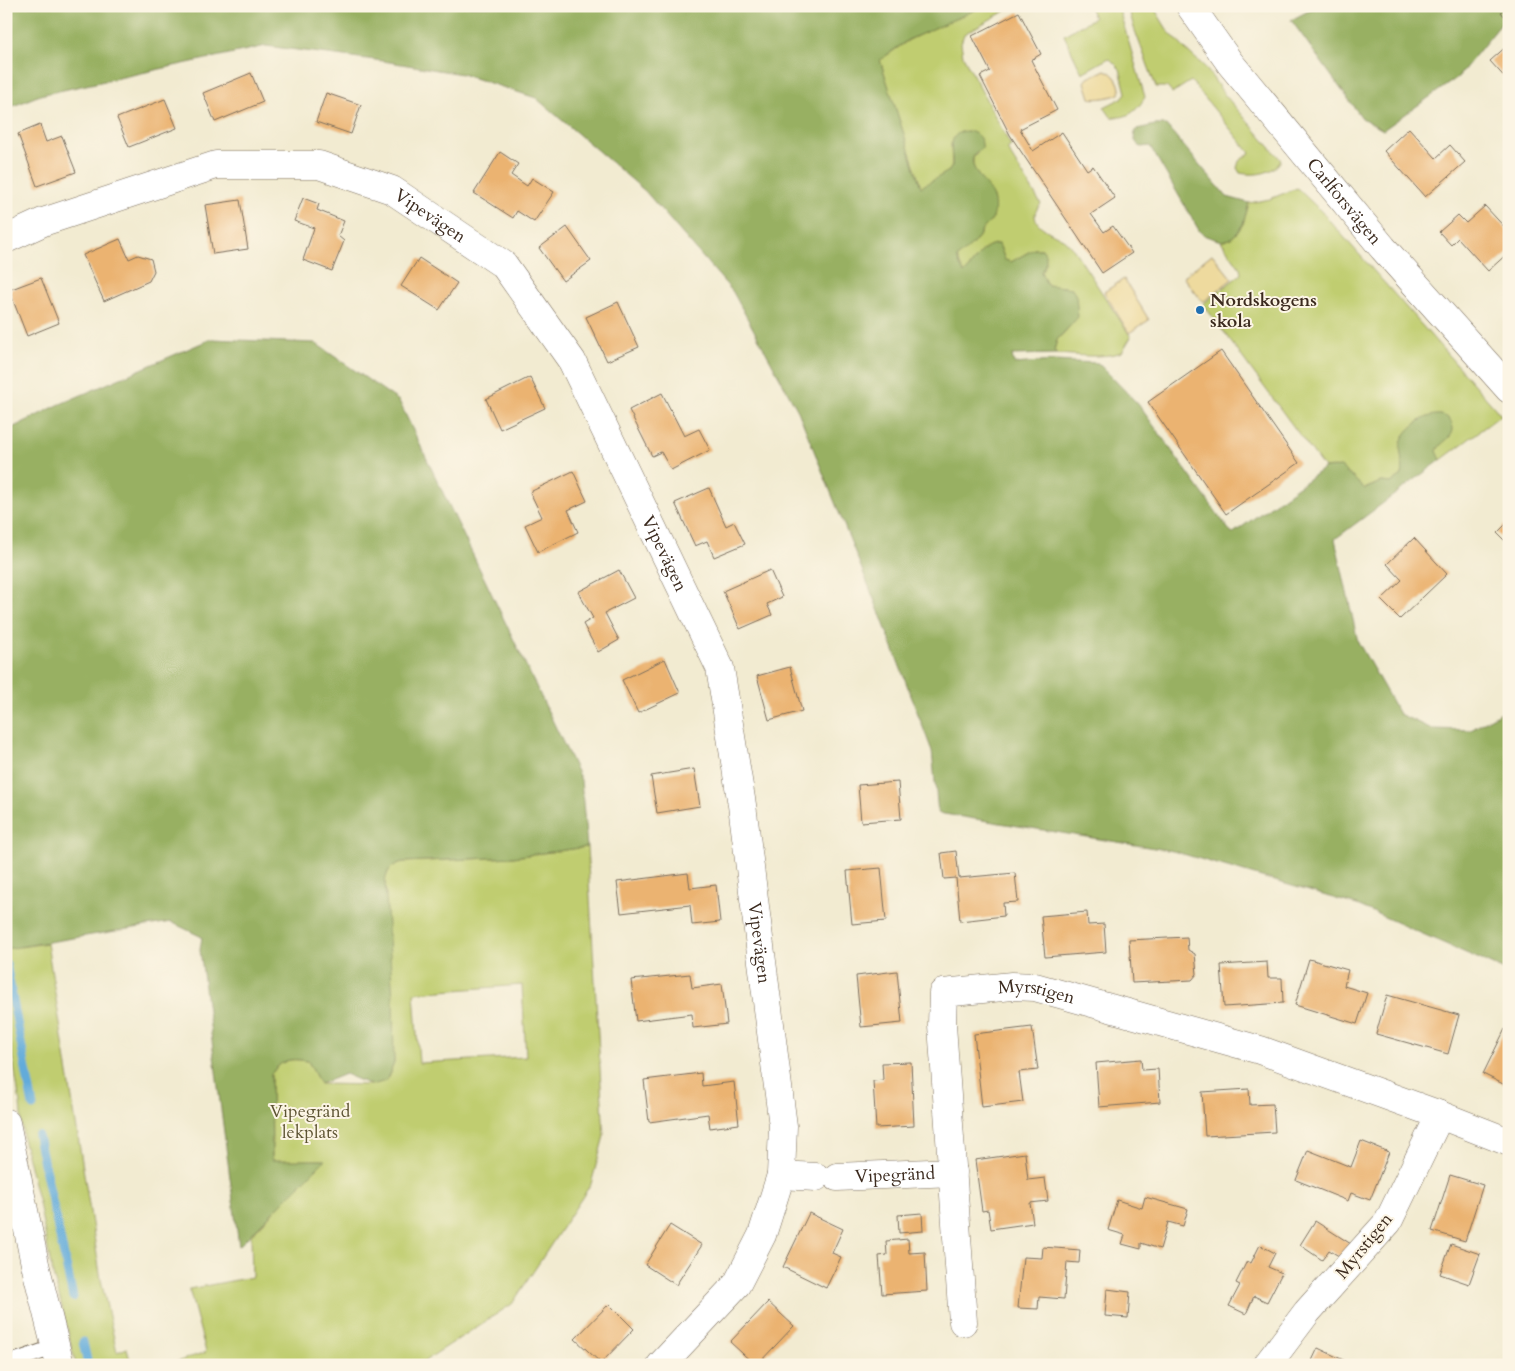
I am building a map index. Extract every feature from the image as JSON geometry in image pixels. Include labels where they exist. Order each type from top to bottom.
[{"type":"street","name":"Carlforsvägen","points":[[1190,6],[1230,63],[1383,248],[1509,388]]},
{"type":"street","name":"Vipevägen","points":[[6,238],[42,222],[216,165],[319,165],[392,190],[504,266],[572,361],[720,668],[742,805],[781,1116],[782,1175],[762,1235],[737,1284],[661,1365]]},
{"type":"street","name":"Myrstigen","points":[[963,1322],[942,1024],[943,993],[1012,986],[1035,987],[1260,1050],[1509,1142]]},
{"type":"street","name":"Myrstigen","points":[[1267,1365],[1307,1312],[1388,1222],[1440,1115]]},
{"type":"street","points":[[6,1122],[35,1264],[58,1356]]},
{"type":"street","name":"Vipegränd","points":[[782,1175],[826,1177],[952,1172]]},
{"type":"lane","points":[[6,1364],[58,1356]]},
{"type":"green space","points":[[6,6],[984,6],[908,40],[880,60],[921,187],[949,171],[952,166],[952,143],[958,133],[969,131],[975,133],[982,142],[982,149],[975,154],[973,166],[993,198],[994,213],[993,218],[982,230],[975,242],[957,258],[964,274],[983,250],[993,245],[999,244],[1005,260],[1011,262],[1034,249],[1042,249],[1046,255],[1046,260],[1041,272],[1047,285],[1072,288],[1076,296],[1078,317],[1057,340],[1054,350],[1057,354],[1012,355],[1014,364],[1053,361],[1098,363],[1138,404],[1232,534],[1324,468],[1341,467],[1365,489],[1381,482],[1391,483],[1402,475],[1401,444],[1410,429],[1422,419],[1430,416],[1443,416],[1451,421],[1452,433],[1437,451],[1441,460],[1335,539],[1358,642],[1399,714],[1432,729],[1471,730],[1509,707],[1509,972],[1357,905],[1173,851],[938,813],[932,751],[882,619],[798,411],[733,292],[645,191],[536,98],[462,74],[383,61],[266,46],[40,95],[6,109]]},
{"type":"green space","points":[[980,6],[1014,6],[964,34],[961,43],[963,56],[1011,146],[1007,149],[1041,204],[1036,210],[1035,216],[1037,221],[1040,226],[1064,240],[1074,250],[1131,337],[1122,352],[1098,356],[1057,354],[1054,350],[1057,340],[1073,323],[1065,287],[1050,286],[1043,277],[1041,272],[1046,263],[1042,249],[1034,249],[1011,262],[1005,260],[999,244],[993,245],[983,250],[964,274],[957,258],[978,238],[993,216],[993,197],[976,173],[973,165],[973,158],[979,151],[951,143],[952,166],[949,171],[921,188],[880,60],[909,40]]},
{"type":"green space","points":[[1089,6],[1118,6],[1145,97],[1135,110],[1122,117],[1111,117],[1104,107],[1122,98],[1126,93],[1120,69],[1109,58],[1082,73],[1064,35],[1094,18]]},
{"type":"green space","points":[[1128,6],[1153,6],[1168,31],[1205,67],[1224,94],[1281,160],[1278,165],[1263,173],[1240,173],[1237,168],[1239,161],[1250,153],[1191,81],[1172,93],[1167,87],[1156,87],[1134,28]]},
{"type":"green space","points":[[1318,6],[1509,6],[1509,14],[1458,77],[1383,130],[1362,118],[1291,20]]},
{"type":"green space","points":[[1155,125],[1166,125],[1227,197],[1249,203],[1243,224],[1230,239],[1221,241],[1200,232],[1150,146],[1141,147],[1137,143],[1134,136],[1137,129]]},
{"type":"green space","points":[[1297,188],[1321,211],[1501,415],[1441,460],[1436,451],[1438,446],[1450,436],[1400,448],[1404,467],[1402,475],[1391,483],[1381,482],[1364,489],[1343,469],[1324,468],[1203,304],[1241,274],[1240,268],[1221,241],[1233,236],[1241,227],[1249,203],[1270,199]]},
{"type":"green space","points":[[211,339],[315,343],[399,401],[581,780],[587,847],[513,857],[403,862],[390,869],[385,882],[393,998],[394,1063],[386,1081],[371,1085],[345,1074],[320,1084],[308,1061],[301,1060],[287,1061],[279,1065],[271,1074],[272,1160],[325,1160],[239,1246],[200,950],[202,937],[171,922],[6,949],[6,431],[58,405]]},
{"type":"green space","name":"Vipegränd lekplats","points":[[587,847],[604,1136],[591,1184],[512,1304],[426,1360],[422,1365],[167,1365],[206,1352],[189,1289],[252,1277],[251,1235],[324,1160],[272,1161],[271,1074],[279,1065],[287,1061],[296,1060],[308,1061],[320,1084],[371,1085],[387,1080],[394,1063],[385,882],[388,871],[393,866],[403,862],[513,857]],"holes":[[[522,985],[526,1057],[419,1063],[414,993]]]},
{"type":"green space","points":[[6,849],[20,947],[47,943],[101,1280],[117,1352],[127,1348],[131,1365],[76,1365],[52,1271],[40,1208],[23,1138],[20,1104],[6,1015]]},
{"type":"sand","points":[[1105,70],[1116,79],[1120,93],[1105,98],[1090,98],[1085,82],[1088,78]]},
{"type":"sand","points":[[1212,254],[1232,279],[1203,302],[1183,277]]},
{"type":"sand","points":[[1124,279],[1149,320],[1129,333],[1104,292]]},
{"type":"building","points":[[1509,6],[1509,22],[1501,12]]},
{"type":"building","points":[[1019,12],[1041,54],[1031,60],[1057,110],[1020,129],[1033,151],[1062,132],[1087,170],[1093,166],[1115,198],[1091,214],[1104,232],[1113,226],[1132,253],[1102,273],[1010,135],[980,76],[990,71],[972,36]]},
{"type":"building","points":[[1509,44],[1509,82],[1490,61]]},
{"type":"building","points":[[251,73],[263,102],[215,122],[203,93]]},
{"type":"building","points":[[326,93],[361,105],[351,134],[316,122]]},
{"type":"building","points":[[165,99],[177,128],[129,147],[117,118]]},
{"type":"building","points":[[40,125],[46,142],[62,136],[76,172],[37,186],[18,134]]},
{"type":"building","points":[[1409,128],[1436,158],[1450,145],[1465,162],[1425,197],[1384,151]]},
{"type":"building","points":[[500,152],[518,164],[511,175],[527,186],[532,178],[554,192],[534,222],[517,211],[513,218],[474,193]]},
{"type":"building","points":[[303,198],[319,204],[317,210],[344,221],[338,236],[344,241],[332,271],[303,260],[314,228],[294,221]]},
{"type":"building","points":[[240,200],[248,249],[213,254],[205,205]]},
{"type":"building","points":[[1485,206],[1509,232],[1509,252],[1488,271],[1458,238],[1451,245],[1439,232],[1458,215],[1466,223]]},
{"type":"building","points":[[567,227],[591,261],[563,281],[539,248]]},
{"type":"building","points":[[120,239],[129,259],[138,255],[151,259],[154,271],[149,281],[104,301],[83,255]]},
{"type":"building","points":[[419,258],[457,283],[439,310],[401,286]]},
{"type":"building","points":[[41,278],[59,323],[27,336],[9,290]]},
{"type":"building","points":[[618,302],[639,347],[607,361],[586,317]]},
{"type":"building","points":[[1221,351],[1299,463],[1226,514],[1148,402]]},
{"type":"building","points":[[530,377],[545,408],[500,429],[486,399]]},
{"type":"building","points":[[662,393],[684,436],[699,429],[710,450],[671,470],[661,452],[652,456],[629,410]]},
{"type":"building","points":[[573,471],[587,501],[568,510],[578,532],[538,552],[525,525],[542,517],[530,492]]},
{"type":"building","points":[[709,488],[726,526],[734,522],[745,544],[714,557],[707,541],[695,546],[675,503]]},
{"type":"building","points":[[1509,521],[1509,545],[1497,533]]},
{"type":"building","points":[[1414,538],[1447,574],[1400,619],[1381,600],[1402,580],[1387,564]]},
{"type":"building","points":[[619,570],[634,598],[605,613],[619,640],[598,652],[583,624],[593,618],[578,592]]},
{"type":"building","points":[[770,570],[782,597],[767,604],[772,615],[740,629],[723,591]]},
{"type":"building","points":[[665,659],[680,693],[638,713],[622,680]]},
{"type":"building","points":[[790,667],[802,711],[769,720],[757,676]]},
{"type":"building","points":[[694,769],[700,806],[657,813],[651,776]]},
{"type":"building","points":[[898,782],[901,819],[861,822],[858,785]]},
{"type":"building","points":[[956,851],[959,878],[1015,873],[1018,902],[1003,903],[1004,916],[960,921],[956,878],[944,879],[941,853]]},
{"type":"building","points":[[881,868],[886,921],[852,924],[847,871]]},
{"type":"building","points":[[688,873],[690,888],[716,885],[720,922],[692,925],[690,905],[621,913],[617,882]]},
{"type":"building","points":[[1087,912],[1088,925],[1104,924],[1106,952],[1045,957],[1041,916]]},
{"type":"building","points":[[1187,937],[1188,950],[1195,954],[1197,974],[1192,980],[1132,983],[1129,940]]},
{"type":"building","points":[[1309,959],[1348,970],[1344,986],[1367,993],[1357,1024],[1295,1005]]},
{"type":"building","points":[[1267,962],[1268,978],[1282,978],[1283,1003],[1224,1007],[1221,965]]},
{"type":"building","points":[[897,971],[902,1023],[861,1027],[856,976]]},
{"type":"building","points":[[690,974],[692,988],[722,984],[727,1024],[693,1028],[692,1014],[636,1021],[631,980]]},
{"type":"building","points":[[1387,995],[1459,1015],[1448,1054],[1376,1034]]},
{"type":"building","points":[[1032,1027],[1038,1070],[1019,1072],[1023,1102],[982,1107],[974,1034]]},
{"type":"building","points":[[1505,1029],[1509,1030],[1509,1087],[1483,1074]]},
{"type":"building","points":[[1141,1059],[1142,1070],[1158,1069],[1160,1102],[1099,1107],[1096,1063]]},
{"type":"building","points":[[911,1062],[914,1126],[876,1128],[873,1081],[883,1080],[882,1063]]},
{"type":"building","points":[[701,1073],[702,1086],[734,1082],[739,1124],[710,1128],[708,1114],[649,1122],[644,1080]]},
{"type":"building","points":[[1249,1089],[1250,1105],[1273,1104],[1275,1132],[1205,1136],[1202,1092]]},
{"type":"building","points":[[1361,1141],[1389,1152],[1370,1200],[1351,1193],[1348,1201],[1296,1180],[1308,1150],[1351,1167]]},
{"type":"building","points":[[1025,1153],[1028,1180],[1045,1178],[1048,1201],[1030,1203],[1033,1223],[991,1229],[988,1210],[982,1211],[975,1160]]},
{"type":"building","points":[[1450,1175],[1483,1185],[1465,1241],[1432,1231]]},
{"type":"building","points":[[1145,1197],[1188,1209],[1183,1226],[1168,1222],[1160,1249],[1141,1243],[1141,1249],[1122,1244],[1125,1235],[1108,1230],[1117,1200],[1142,1208]]},
{"type":"building","points":[[809,1213],[843,1229],[832,1253],[841,1257],[826,1288],[783,1267]]},
{"type":"building","points":[[922,1213],[923,1231],[899,1233],[898,1215]]},
{"type":"building","points":[[1315,1221],[1351,1244],[1342,1258],[1329,1250],[1322,1260],[1300,1245]]},
{"type":"building","points":[[670,1225],[702,1245],[676,1285],[645,1265]]},
{"type":"building","points":[[908,1239],[909,1253],[925,1252],[927,1291],[882,1294],[879,1256],[887,1255],[886,1241]]},
{"type":"building","points":[[1451,1244],[1480,1254],[1469,1284],[1440,1274]]},
{"type":"building","points":[[1260,1245],[1275,1253],[1268,1267],[1282,1273],[1267,1302],[1254,1296],[1246,1314],[1229,1306],[1240,1285],[1236,1283],[1247,1261],[1251,1263]]},
{"type":"building","points":[[1043,1247],[1080,1250],[1079,1263],[1067,1262],[1064,1299],[1039,1297],[1038,1309],[1018,1308],[1023,1257],[1042,1258]]},
{"type":"building","points":[[1107,1289],[1130,1292],[1128,1318],[1105,1316]]},
{"type":"building","points":[[768,1302],[794,1326],[755,1365],[730,1342]]},
{"type":"building","points":[[609,1304],[634,1329],[601,1363],[575,1339]]},
{"type":"building","points":[[1318,1348],[1354,1365],[1310,1365]]},
{"type":"waterway","points":[[6,964],[33,1106]]},
{"type":"waterway","points":[[38,1136],[73,1297]]},
{"type":"waterway","points":[[83,1342],[88,1365]]},
{"type":"place","name":"Nordskogens skola","points":[[1200,310]]}]
